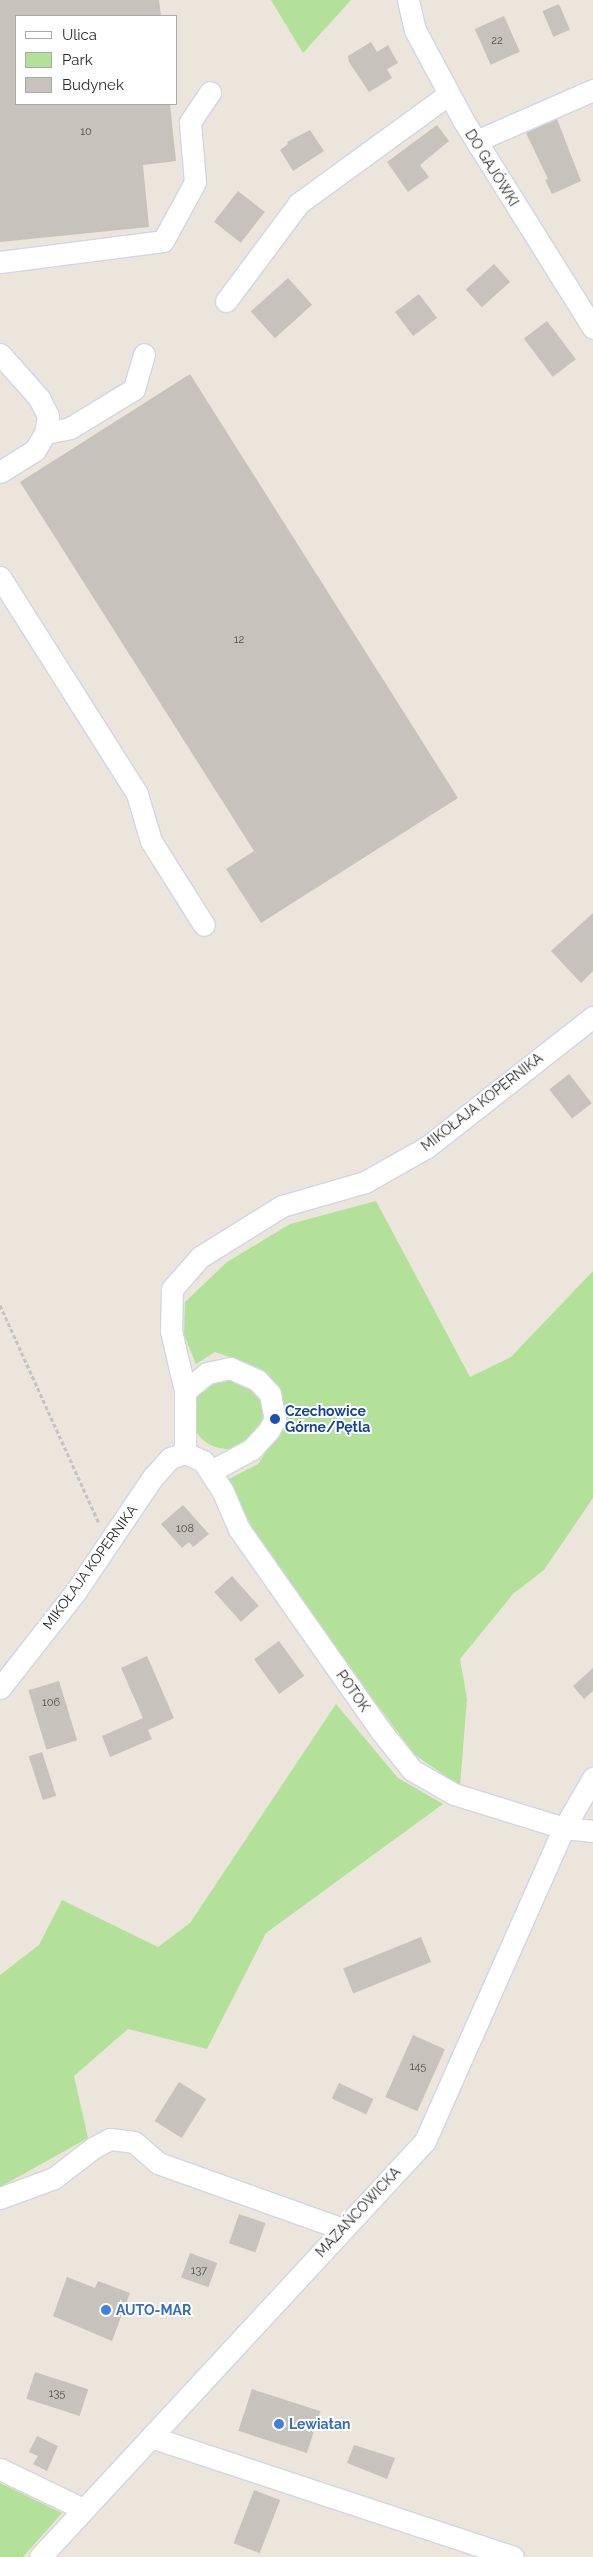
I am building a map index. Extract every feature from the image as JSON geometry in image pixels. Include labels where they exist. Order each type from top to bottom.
[{"type":"street","name":"DO GAJÓWKI","points":[[408,0],[415,30],[449,94],[476,141],[593,328]]},
{"type":"street","points":[[476,141],[593,90]]},
{"type":"street","points":[[0,262],[163,241],[195,182],[190,122],[210,92]]},
{"type":"street","points":[[226,301],[299,203],[449,94]]},
{"type":"street","points":[[0,354],[39,398],[48,416],[45,433],[35,450],[0,472]]},
{"type":"street","points":[[45,433],[70,428],[134,389],[144,354]]},
{"type":"street","points":[[0,577],[137,794],[151,841],[204,925]]},
{"type":"street","name":"MIKOŁAJA KOPERNIKA","points":[[185,1391],[170,1331],[172,1289],[200,1257],[282,1206],[365,1182],[427,1147],[593,1017]]},
{"type":"street","points":[[230,1368],[257,1380],[270,1394],[275,1419],[270,1430],[252,1449],[211,1471],[203,1461],[185,1453],[185,1391],[207,1373],[230,1368]]},
{"type":"street","name":"MIKOŁAJA KOPERNIKA","points":[[0,1688],[109,1544],[164,1464],[170,1458],[185,1453]]},
{"type":"street","name":"POTOK","points":[[211,1471],[239,1529],[381,1731],[412,1770],[454,1794],[564,1828]]},
{"type":"street","name":"MAZAŃCOWICKA","points":[[40,2557],[424,2141],[564,1828],[593,1778]]},
{"type":"street","points":[[564,1828],[593,1831]]},
{"type":"street","points":[[0,2198],[54,2178],[93,2148],[110,2139],[134,2142],[158,2163],[342,2229]]},
{"type":"street","points":[[151,2437],[513,2557]]},
{"type":"street","points":[[0,2468],[83,2509]]},
{"type":"path","points":[[0,1305],[109,1544]]},
{"type":"green space","points":[[271,0],[351,0],[303,53]]},
{"type":"green space","points":[[376,1201],[470,1377],[511,1357],[593,1271],[593,1498],[544,1570],[513,1594],[460,1659],[467,1699],[460,1786],[415,1755],[273,1566],[227,1480],[258,1464],[281,1428],[274,1390],[241,1361],[215,1352],[196,1364],[184,1335],[185,1302],[227,1262],[290,1224]]},
{"type":"green space","points":[[227,1377],[247,1383],[257,1393],[263,1413],[257,1433],[247,1443],[227,1449],[207,1443],[197,1433],[191,1413],[197,1393],[207,1383]]},
{"type":"green space","points":[[336,1704],[398,1778],[443,1804],[266,1933],[207,2049],[128,2029],[74,2076],[88,2138],[0,2187],[0,1975],[39,1945],[62,1900],[158,1947],[190,1923]]},
{"type":"green space","points":[[0,2483],[62,2513],[23,2557],[0,2557]]},
{"type":"building","points":[[0,0],[159,0],[161,15],[15,15],[15,105],[170,105],[176,161],[143,165],[149,227],[0,242]]},
{"type":"building","points":[[559,4],[570,30],[553,37],[542,11]]},
{"type":"building","points":[[504,16],[520,52],[491,65],[475,29]]},
{"type":"building","points":[[371,42],[377,52],[388,45],[398,63],[387,69],[392,78],[369,92],[349,62],[348,56]]},
{"type":"building","points":[[557,119],[581,181],[552,194],[545,180],[548,179],[526,133]]},
{"type":"building","points":[[437,125],[449,141],[420,165],[429,177],[408,192],[387,162]]},
{"type":"building","points":[[310,130],[324,151],[293,171],[280,150],[288,144],[287,142]]},
{"type":"building","points":[[238,191],[265,212],[241,243],[214,222]]},
{"type":"building","points":[[494,264],[510,282],[482,307],[466,289]]},
{"type":"building","points":[[288,278],[312,305],[275,338],[251,311]]},
{"type":"building","points":[[419,294],[437,318],[413,336],[395,312]]},
{"type":"building","points":[[547,321],[576,359],[553,377],[524,338]]},
{"type":"building","points":[[190,374],[458,798],[261,923],[226,869],[254,851],[20,482]]},
{"type":"building","points":[[593,913],[593,971],[581,983],[551,951]]},
{"type":"building","points":[[569,1074],[592,1103],[572,1119],[549,1089]]},
{"type":"building","points":[[183,1505],[209,1534],[193,1547],[189,1542],[182,1548],[161,1524]]},
{"type":"building","points":[[232,1576],[259,1606],[241,1622],[214,1592]]},
{"type":"building","points":[[279,1641],[304,1676],[279,1694],[254,1659]]},
{"type":"building","points":[[147,1656],[174,1718],[148,1730],[152,1739],[110,1757],[102,1736],[143,1718],[121,1668]]},
{"type":"building","points":[[593,1668],[593,1691],[584,1699],[573,1686]]},
{"type":"building","points":[[59,1681],[77,1740],[47,1750],[28,1690]]},
{"type":"building","points":[[42,1752],[56,1796],[43,1800],[29,1756]]},
{"type":"building","points":[[421,1937],[431,1962],[353,1994],[343,1968]]},
{"type":"building","points":[[413,2035],[445,2049],[417,2111],[385,2097]]},
{"type":"building","points":[[179,2082],[206,2099],[182,2138],[155,2121]]},
{"type":"building","points":[[339,2083],[373,2099],[366,2114],[332,2098]]},
{"type":"building","points":[[239,2214],[265,2223],[255,2252],[229,2243]]},
{"type":"building","points":[[190,2253],[217,2263],[208,2287],[181,2277]]},
{"type":"building","points":[[67,2277],[95,2288],[98,2281],[130,2293],[112,2341],[53,2316]]},
{"type":"building","points":[[35,2372],[88,2389],[80,2416],[26,2399]]},
{"type":"building","name":"Lewiatan","points":[[252,2389],[320,2411],[307,2453],[238,2431]]},
{"type":"building","points":[[37,2436],[58,2446],[47,2471],[33,2464],[38,2456],[29,2452]]},
{"type":"building","points":[[354,2445],[395,2458],[387,2479],[347,2463]]},
{"type":"building","points":[[254,2490],[280,2500],[260,2553],[234,2543]]},
{"type":"place","name":"Czechowice Górne/Pętla","points":[[275,1419]]},
{"type":"place","name":"AUTO-MAR","points":[[106,2310]]},
{"type":"place","name":"Lewiatan","points":[[279,2424]]}]
